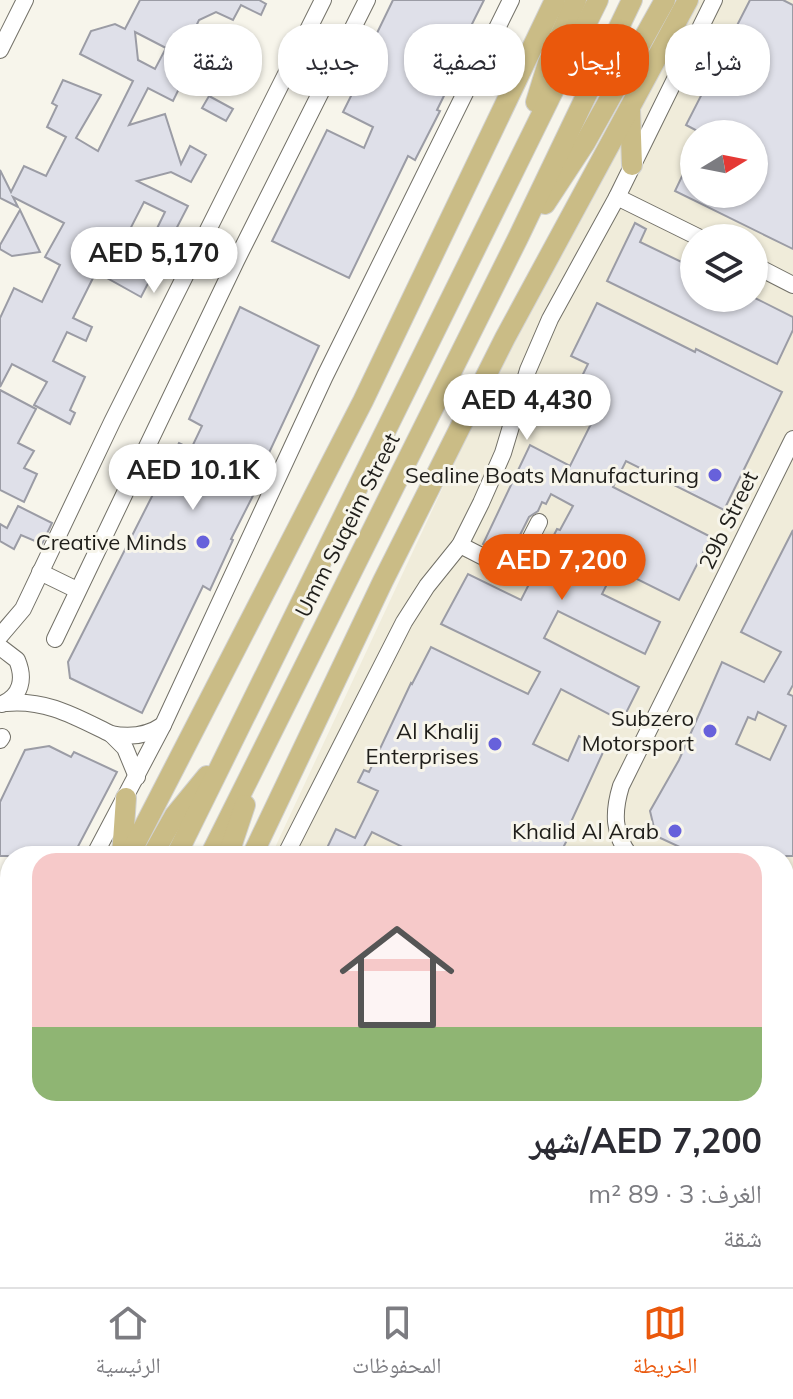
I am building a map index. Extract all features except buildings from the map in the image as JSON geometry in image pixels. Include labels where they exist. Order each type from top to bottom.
[{"type":"main road","points":[[134,846],[363,401],[555,0]]},
{"type":"main road","points":[[530,134],[540,86],[576,0]]},
{"type":"main road","name":"Umm Suqeim Street","points":[[181,846],[598,0]]},
{"type":"main road","name":"Umm Suqeim Street","points":[[215,846],[518,238],[632,0]]},
{"type":"main road","points":[[518,238],[585,143],[665,0]]},
{"type":"main road","points":[[257,846],[383,581],[505,338],[688,0]]},
{"type":"main road","points":[[630,108],[632,165]]},
{"type":"main road","points":[[158,846],[186,800],[222,762]]},
{"type":"main road","points":[[232,846],[242,817],[252,770]]},
{"type":"main road","points":[[123,846],[126,798]]},
{"type":"street","points":[[0,50],[25,0]]},
{"type":"street","points":[[3,704],[19,689],[18,634],[23,609],[323,0]]},
{"type":"street","points":[[55,639],[236,261],[367,0]]},
{"type":"street","points":[[100,846],[163,725],[325,376],[511,0]]},
{"type":"street","points":[[290,846],[404,622],[427,586],[460,545],[493,478],[538,344],[617,197],[714,0]]},
{"type":"street","points":[[617,197],[680,228]]},
{"type":"street","points":[[768,272],[793,285]]},
{"type":"street","name":"29b Street","points":[[624,846],[615,823],[615,805],[621,786],[788,463],[793,439]]},
{"type":"street","points":[[460,545],[503,567],[512,568],[517,565],[539,522]]},
{"type":"street","points":[[40,572],[77,590]]},
{"type":"street","points":[[0,636],[23,609]]},
{"type":"street","points":[[0,647],[58,708]]},
{"type":"street","points":[[3,704],[27,702],[58,708],[111,734],[125,748],[137,777]]},
{"type":"street","points":[[111,734],[142,735],[163,725]]},
{"type":"shaded area","points":[[670,0],[793,0],[793,846],[276,846],[625,96],[649,96],[649,45]]},
{"type":"place","name":"Sealine Boats Manufacturing","points":[[715,475]]},
{"type":"place","name":"Creative Minds","points":[[203,542]]},
{"type":"place","name":"Subzero Motorsport","points":[[710,731]]},
{"type":"place","name":"Al Khalij Enterprises","points":[[495,744]]},
{"type":"place","name":"Khalid Al Arab","points":[[675,831]]}]
